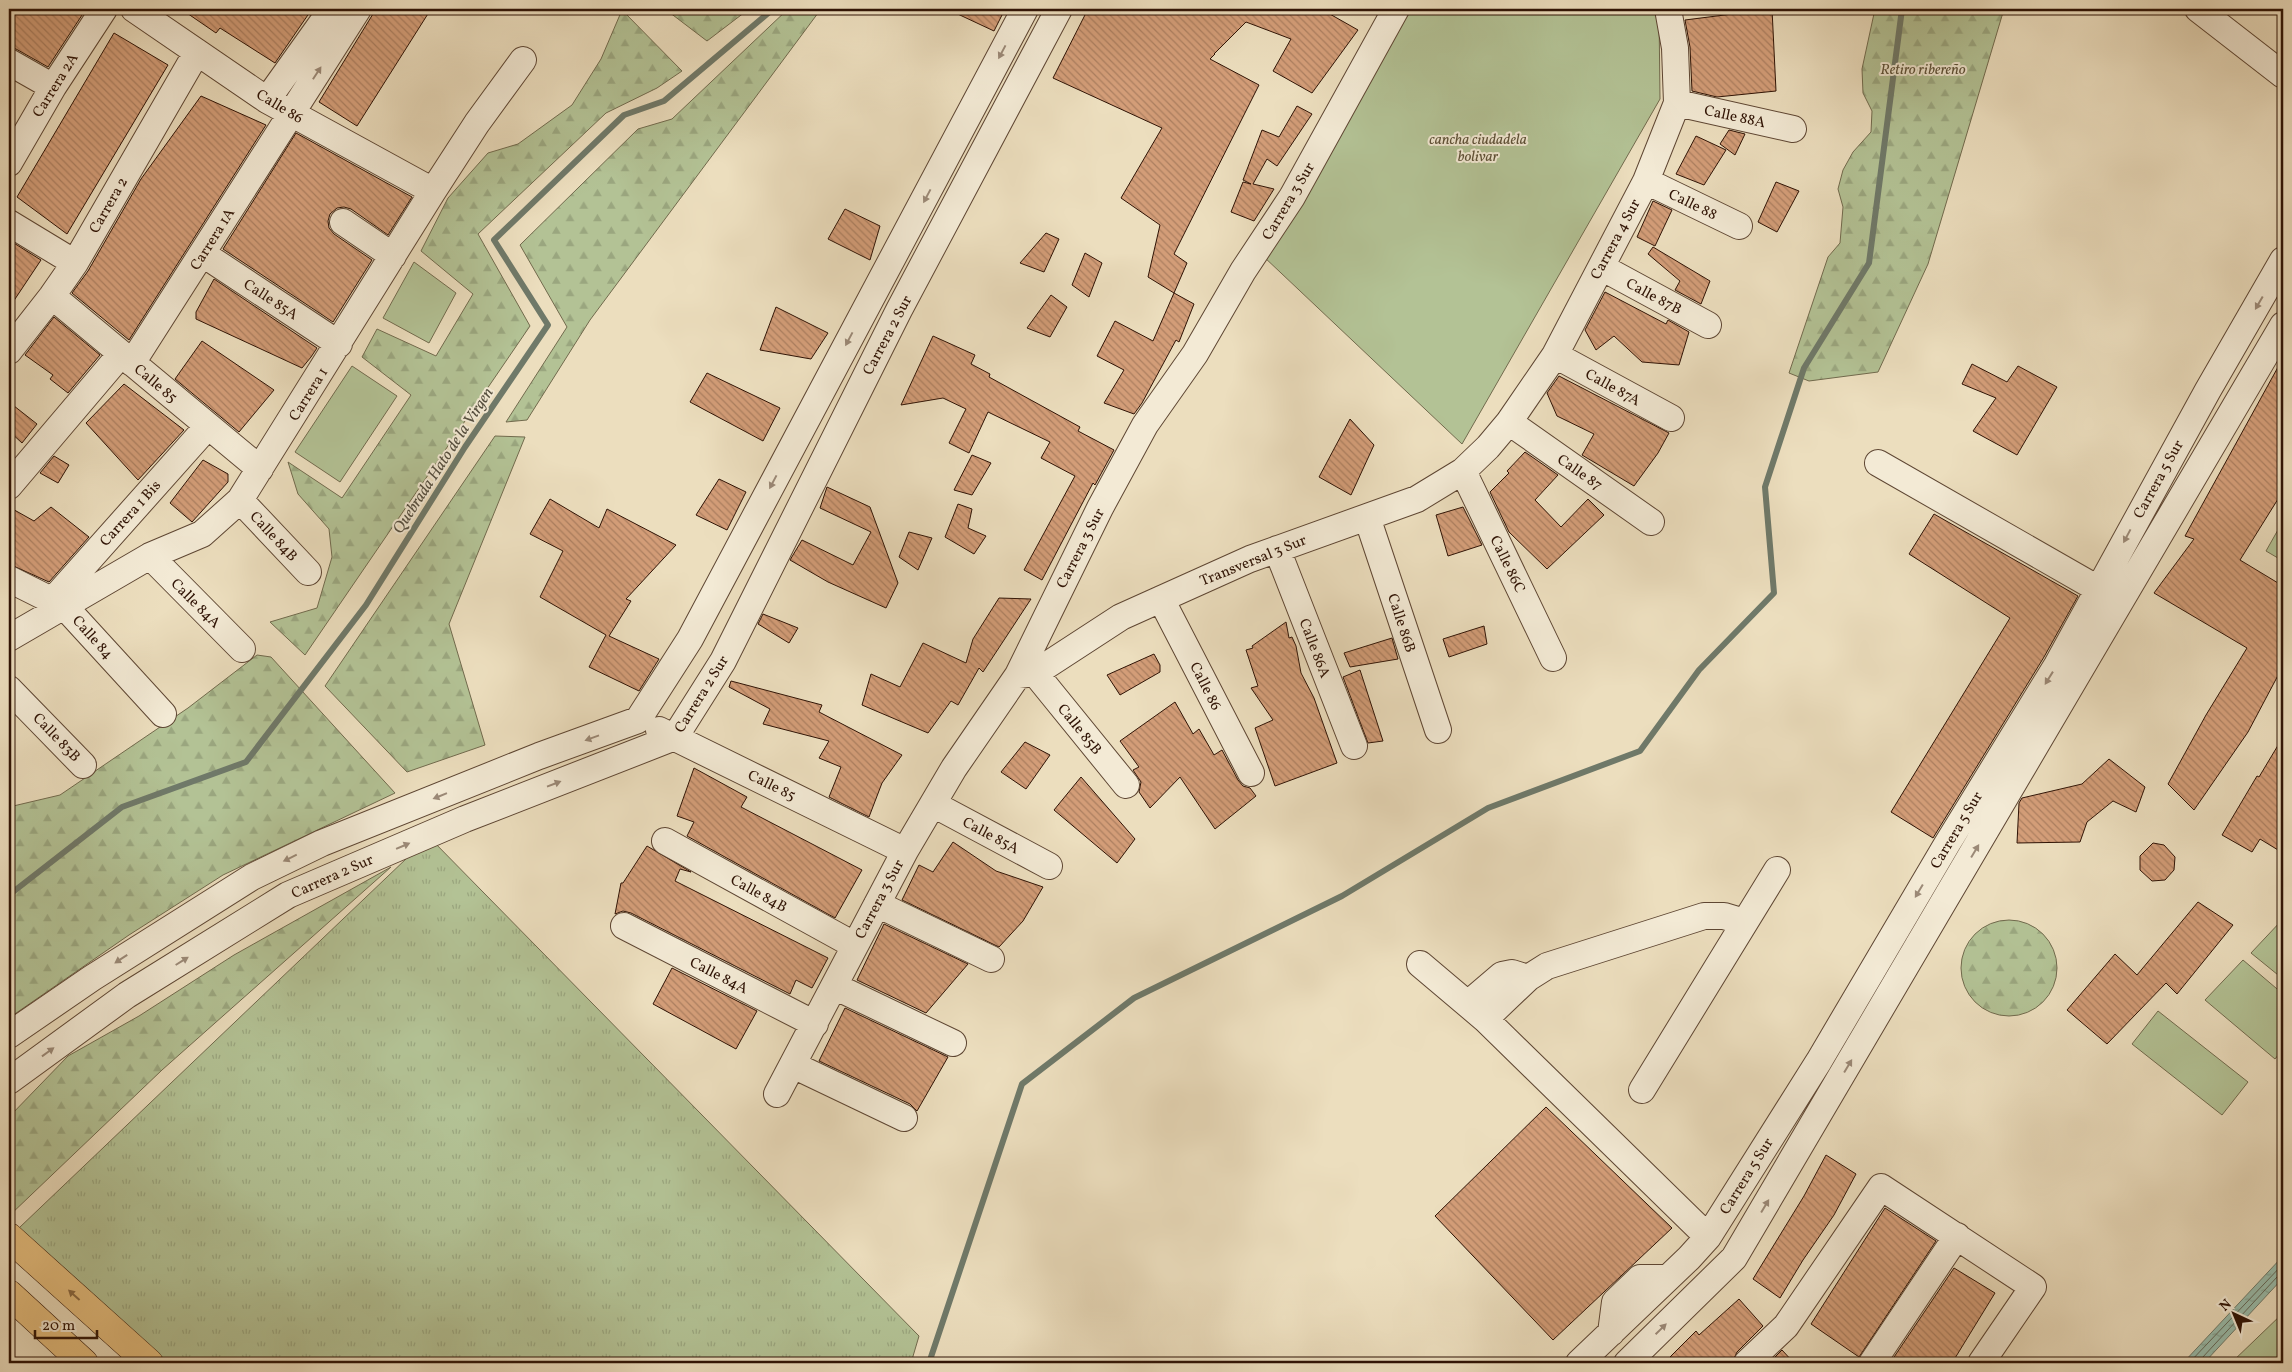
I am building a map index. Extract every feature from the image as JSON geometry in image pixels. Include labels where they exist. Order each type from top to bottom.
[{"type":"main road","points":[[9,1237],[149,1363]]},
{"type":"main road","points":[[9,1294],[84,1363]]},
{"type":"street","name":"Carrera 2A","points":[[9,163],[53,87],[104,9]]},
{"type":"street","name":"Calle 86","points":[[134,9],[290,114],[433,191]]},
{"type":"street","points":[[268,100],[332,9]]},
{"type":"street","points":[[290,114],[358,9]]},
{"type":"street","name":"Carrera 2 Sur","points":[[638,720],[690,640],[1025,9]]},
{"type":"street","name":"Carrera 2 Sur","points":[[9,1081],[127,995],[288,895],[465,819],[675,737],[723,660],[862,383],[1059,9]]},
{"type":"street","name":"Carrera 3 Sur","points":[[777,1094],[794,1065],[854,945],[905,851],[954,768],[1026,674],[1100,508],[1145,426],[1195,354],[1243,271],[1292,198],[1396,9]]},
{"type":"street","name":"Carrera 4 Sur","points":[[1488,447],[1509,422],[1555,355],[1646,181],[1677,103],[1675,48],[1668,9]]},
{"type":"street","points":[[2198,9],[2283,75]]},
{"type":"street","name":"Carrera 2","points":[[9,351],[75,263],[197,52]]},
{"type":"street","name":"Carrera 1","points":[[9,638],[59,603],[150,556],[202,534],[240,500],[433,191],[477,124],[523,60]]},
{"type":"street","points":[[9,62],[53,87]]},
{"type":"street","name":"Calle 88A","points":[[1677,103],[1794,129]]},
{"type":"street","name":"Carrera 1A","points":[[9,486],[127,359],[203,254],[290,114]]},
{"type":"street","name":"Calle 88","points":[[1646,181],[1739,226]]},
{"type":"street","points":[[343,222],[393,256]]},
{"type":"street","points":[[9,223],[75,263]]},
{"type":"street","points":[[898,250],[925,263]]},
{"type":"street","name":"Calle 85A","points":[[203,254],[339,344]]},
{"type":"street","name":"Carrera 5 Sur","points":[[1579,1363],[1708,1237],[1819,1061],[1947,844],[2057,665],[2208,390],[2283,260]]},
{"type":"street","name":"Calle 87B","points":[[1600,267],[1708,324]]},
{"type":"street","name":"Calle 85","points":[[52,296],[260,470]]},
{"type":"street","name":"Carrera 5 Sur","points":[[1626,1363],[1734,1258],[2283,325]]},
{"type":"street","name":"Calle 87A","points":[[1555,355],[1671,418]]},
{"type":"street","name":"Calle 87","points":[[1509,422],[1651,522]]},
{"type":"street","name":"Carrera 1 Bis","points":[[59,603],[208,426]]},
{"type":"street","name":"Transversal 3 Sur","points":[[1026,674],[1121,617],[1161,599],[1277,549],[1417,499],[1463,471],[1488,447]]},
{"type":"street","points":[[1878,463],[2098,589]]},
{"type":"street","name":"Calle 86C","points":[[1463,471],[1553,658]]},
{"type":"street","name":"Calle 84B","points":[[240,500],[308,572]]},
{"type":"street","name":"Calle 86B","points":[[1367,517],[1438,730]]},
{"type":"street","name":"Calle 86A","points":[[1277,549],[1354,746]]},
{"type":"street","name":"Calle 84A","points":[[150,556],[242,649]]},
{"type":"street","name":"Calle 84","points":[[9,579],[59,603],[163,714]]},
{"type":"street","name":"Calle 86","points":[[1161,599],[1251,773]]},
{"type":"street","name":"Calle 85B","points":[[1026,674],[1126,785]]},
{"type":"street","name":"Calle 83B","points":[[9,689],[83,765]]},
{"type":"street","points":[[9,1035],[100,973],[252,876],[322,842],[530,760],[638,720]]},
{"type":"street","name":"Calle 85","points":[[638,720],[905,851]]},
{"type":"street","name":"Calle 85A","points":[[933,804],[1049,866]]},
{"type":"street","name":"Calle 84B","points":[[665,841],[854,945]]},
{"type":"street","points":[[1642,1090],[1777,870]]},
{"type":"street","points":[[877,904],[991,959]]},
{"type":"street","points":[[1476,1012],[1502,975],[1512,973],[1528,978],[1547,966],[1704,916],[1724,916],[1744,922]]},
{"type":"street","name":"Calle 84A","points":[[624,926],[814,1024]]},
{"type":"street","points":[[1420,964],[1476,1012],[1708,1237]]},
{"type":"street","points":[[834,986],[953,1043]]},
{"type":"street","points":[[794,1065],[904,1118]]},
{"type":"street","points":[[1747,1363],[1786,1326],[1881,1187],[2033,1286],[1981,1363]]},
{"type":"street","points":[[1872,1363],[1957,1236]]},
{"type":"green space","points":[[665,9],[749,9],[707,41]]},
{"type":"green space","points":[[788,9],[821,9],[590,320],[527,420],[506,422],[567,327],[520,245],[638,129],[672,119]]},
{"type":"green space","name":"cancha ciudadela bolivar","points":[[1401,9],[1656,9],[1659,12],[1660,99],[1462,444],[1263,256]]},
{"type":"green space","name":"Retiro ribereño","points":[[1875,9],[2004,9],[1928,264],[1878,372],[1809,381],[1789,373],[1828,257],[1840,243],[1843,207],[1838,189],[1843,170],[1853,152],[1871,132],[1872,111],[1863,93],[1862,69]]},
{"type":"green space","points":[[622,10],[682,71],[657,88],[606,113],[478,234],[530,326],[305,655],[270,622],[317,608],[332,557],[329,529],[298,494],[288,462],[342,498],[411,395],[362,357],[377,329],[436,356],[473,294],[421,251],[448,198],[488,153],[518,144],[572,105],[601,59]]},
{"type":"green space","points":[[414,262],[456,293],[429,343],[383,318]]},
{"type":"green space","points":[[352,366],[397,396],[340,482],[295,452]]},
{"type":"green space","points":[[495,436],[525,437],[449,624],[485,745],[407,772],[325,686]]},
{"type":"green space","points":[[2283,521],[2283,561],[2266,551]]},
{"type":"green space","points":[[257,655],[271,657],[395,793],[223,875],[129,935],[9,1018],[9,807],[60,795],[188,708]]},
{"type":"green space","points":[[429,837],[919,1336],[911,1363],[169,1363],[19,1228]]},
{"type":"green space","points":[[391,867],[162,1070],[9,1216],[9,1117],[68,1056],[139,1016],[234,955]]},
{"type":"green space","points":[[2009,920],[2028,923],[2043,934],[2054,949],[2057,968],[2054,987],[2043,1002],[2028,1013],[2009,1016],[1990,1013],[1975,1002],[1964,987],[1961,968],[1964,949],[1975,934],[1990,923]]},
{"type":"green space","points":[[2283,921],[2283,979],[2251,953]]},
{"type":"green space","points":[[2243,960],[2283,994],[2283,1049],[2275,1059],[2205,1000]]},
{"type":"green space","points":[[2158,1011],[2248,1082],[2222,1115],[2132,1044]]},
{"type":"green space","points":[[2283,1313],[2283,1363],[2231,1363]]},
{"type":"water","points":[[2283,1256],[2283,1278],[2204,1363],[2183,1363]]},
{"type":"building","points":[[9,9],[86,9],[48,67],[9,47]]},
{"type":"building","points":[[181,9],[312,9],[275,63],[220,28],[216,33]]},
{"type":"building","points":[[376,9],[431,9],[357,126],[319,102]]},
{"type":"building","points":[[947,9],[1005,9],[994,31]]},
{"type":"building","points":[[1088,9],[1321,9],[1358,30],[1312,93],[1273,71],[1291,39],[1246,22],[1210,59],[1259,85],[1174,254],[1187,263],[1174,293],[1148,277],[1160,225],[1121,198],[1162,128],[1053,78]]},
{"type":"building","points":[[1772,9],[1776,91],[1717,97],[1692,91],[1690,47],[1685,20]]},
{"type":"building","points":[[114,33],[168,65],[67,234],[17,197]]},
{"type":"building","points":[[201,96],[266,125],[129,340],[72,293],[88,271],[141,179]]},
{"type":"building","points":[[1297,106],[1312,114],[1277,166],[1267,159],[1253,184],[1274,189],[1254,221],[1231,212],[1243,182],[1251,184],[1243,180],[1262,130],[1279,137]]},
{"type":"building","points":[[1729,130],[1745,134],[1735,155],[1720,144]]},
{"type":"building","points":[[296,133],[412,197],[388,235],[351,209],[337,208],[330,214],[329,228],[334,234],[372,260],[333,322],[223,249]]},
{"type":"building","points":[[1696,136],[1726,150],[1704,185],[1676,174]]},
{"type":"building","points":[[1776,182],[1799,191],[1777,232],[1758,222]]},
{"type":"building","points":[[1653,201],[1672,210],[1655,246],[1637,237]]},
{"type":"building","points":[[845,209],[880,226],[870,260],[828,239]]},
{"type":"building","points":[[1046,233],[1059,239],[1044,272],[1020,263]]},
{"type":"building","points":[[9,240],[41,260],[9,308]]},
{"type":"building","points":[[1653,247],[1710,281],[1701,304],[1675,290],[1680,281],[1648,254]]},
{"type":"building","points":[[1085,253],[1102,263],[1089,297],[1072,285]]},
{"type":"building","points":[[214,279],[317,348],[302,368],[196,319],[196,312]]},
{"type":"building","points":[[1605,292],[1666,324],[1668,320],[1689,332],[1679,365],[1642,362],[1614,336],[1596,350],[1585,330]]},
{"type":"building","points":[[1174,293],[1194,304],[1179,342],[1176,340],[1142,403],[1134,414],[1104,403],[1124,370],[1097,356],[1115,321],[1153,341]]},
{"type":"building","points":[[1051,295],[1067,307],[1050,337],[1027,328]]},
{"type":"building","points":[[776,307],[828,333],[811,359],[760,350]]},
{"type":"building","points":[[54,317],[100,355],[68,393],[50,379],[53,375],[25,355]]},
{"type":"building","points":[[933,336],[975,355],[971,364],[990,374],[989,377],[1080,427],[1078,431],[1114,450],[1095,485],[1093,483],[1042,580],[1024,570],[1075,476],[1041,458],[1050,442],[988,412],[969,453],[949,443],[966,409],[943,398],[901,405]]},
{"type":"building","points":[[202,341],[274,390],[239,432],[175,379]]},
{"type":"building","points":[[2283,358],[2283,491],[2240,560],[2283,586],[2283,666],[2248,732],[2194,810],[2168,784],[2206,715],[2247,648],[2154,593],[2194,539],[2185,536]]},
{"type":"building","points":[[1972,364],[2007,382],[2018,366],[2057,387],[2017,455],[1973,431],[1996,398],[1962,384]]},
{"type":"building","points":[[707,373],[780,408],[763,441],[690,402]]},
{"type":"building","points":[[1559,376],[1669,433],[1658,453],[1634,486],[1582,455],[1594,434],[1557,416],[1547,393]]},
{"type":"building","points":[[124,384],[184,430],[138,480],[86,423]]},
{"type":"building","points":[[9,402],[37,424],[22,443],[9,431]]},
{"type":"building","points":[[1350,419],[1374,445],[1351,495],[1319,477]]},
{"type":"building","points":[[1525,452],[1558,475],[1535,500],[1561,527],[1588,499],[1604,515],[1547,569],[1509,532],[1490,492],[1509,473],[1507,471]]},
{"type":"building","points":[[972,455],[991,463],[972,495],[954,490]]},
{"type":"building","points":[[54,456],[69,465],[58,483],[40,473]]},
{"type":"building","points":[[203,460],[228,474],[228,482],[192,522],[170,503]]},
{"type":"building","points":[[719,479],[746,492],[727,530],[696,515]]},
{"type":"building","points":[[827,487],[870,507],[898,583],[886,608],[828,582],[790,560],[802,540],[853,565],[871,532],[820,508]]},
{"type":"building","points":[[550,499],[599,528],[607,509],[676,545],[626,599],[631,601],[609,636],[659,659],[639,691],[589,667],[606,635],[540,597],[563,551],[530,534]]},
{"type":"building","points":[[958,504],[972,509],[968,528],[986,536],[974,554],[945,537]]},
{"type":"building","points":[[9,507],[34,521],[51,507],[89,537],[49,582],[9,564]]},
{"type":"building","points":[[1463,507],[1482,545],[1448,556],[1436,515]]},
{"type":"building","points":[[1934,514],[2078,596],[2044,657],[1933,838],[1891,812],[2010,618],[1909,554]]},
{"type":"building","points":[[909,532],[932,538],[918,570],[899,557]]},
{"type":"building","points":[[999,598],[1031,599],[983,672],[979,668],[958,705],[951,701],[928,733],[862,705],[871,674],[900,687],[923,643],[966,663],[973,639]]},
{"type":"building","points":[[763,614],[798,628],[789,643],[758,624]]},
{"type":"building","points":[[1286,622],[1289,638],[1292,637],[1296,646],[1301,673],[1314,698],[1337,763],[1275,786],[1255,728],[1273,720],[1251,688],[1258,686],[1246,650],[1253,648],[1252,646]]},
{"type":"building","points":[[1484,626],[1487,644],[1449,657],[1443,639]]},
{"type":"building","points":[[1392,638],[1398,659],[1350,667],[1344,653]]},
{"type":"building","points":[[1154,654],[1160,665],[1160,672],[1120,695],[1107,675]]},
{"type":"building","points":[[1360,670],[1383,741],[1368,743],[1343,677]]},
{"type":"building","points":[[731,681],[822,705],[819,712],[902,755],[882,783],[869,817],[829,797],[841,767],[819,758],[829,741],[763,724],[770,709],[729,687]]},
{"type":"building","points":[[1175,702],[1193,734],[1199,729],[1214,755],[1222,750],[1238,780],[1243,786],[1250,788],[1256,796],[1215,829],[1180,777],[1150,808],[1139,792],[1141,782],[1133,770],[1139,767],[1120,741]]},
{"type":"building","points":[[2283,737],[2283,853],[2260,839],[2252,852],[2222,835]]},
{"type":"building","points":[[1025,742],[1050,755],[1026,789],[1001,772]]},
{"type":"building","points":[[2109,759],[2145,787],[2136,812],[2113,801],[2087,822],[2080,842],[2017,843],[2019,803],[2022,798],[2082,784]]},
{"type":"building","points":[[694,768],[747,797],[741,807],[862,870],[835,918],[687,836],[694,822],[677,816]]},
{"type":"building","points":[[1081,777],[1135,839],[1117,863],[1054,810]]},
{"type":"building","points":[[953,842],[996,871],[1043,887],[1023,921],[999,947],[902,900],[919,865],[933,872]]},
{"type":"building","points":[[2153,843],[2164,845],[2175,857],[2174,870],[2165,880],[2152,881],[2140,870],[2140,856]]},
{"type":"building","points":[[647,846],[691,872],[680,869],[675,881],[828,958],[812,988],[796,980],[790,994],[631,913],[623,911],[615,914],[621,883],[623,883]]},
{"type":"building","points":[[2198,902],[2233,925],[2177,994],[2166,983],[2107,1044],[2067,1010],[2115,954],[2137,975]]},
{"type":"building","points":[[884,924],[968,964],[926,1013],[857,980]]},
{"type":"building","points":[[672,968],[757,1011],[736,1049],[653,1004]]},
{"type":"building","points":[[845,1008],[948,1057],[917,1111],[910,1104],[819,1061]]},
{"type":"building","points":[[1546,1107],[1672,1228],[1553,1340],[1435,1216]]},
{"type":"building","points":[[1826,1155],[1856,1174],[1834,1215],[1780,1298],[1753,1279],[1804,1196]]},
{"type":"building","points":[[1885,1208],[1936,1241],[1859,1357],[1811,1324]]},
{"type":"building","points":[[1954,1268],[1995,1293],[1952,1363],[1890,1363]]},
{"type":"building","points":[[1739,1299],[1763,1326],[1737,1352],[1732,1363],[1664,1363],[1696,1331],[1699,1335]]},
{"type":"building","points":[[1782,1350],[1794,1363],[1769,1363]]},
{"type":"waterway","name":"Quebrada Hato de la Virgen","points":[[9,895],[122,807],[246,762],[366,605],[465,447],[548,325],[494,240],[624,115],[664,101],[773,9]]},
{"type":"waterway","points":[[929,1363],[1022,1084],[1134,998],[1342,896],[1488,808],[1640,751],[1699,670],[1774,593],[1765,487],[1804,368],[1869,263],[1902,9]]}]
